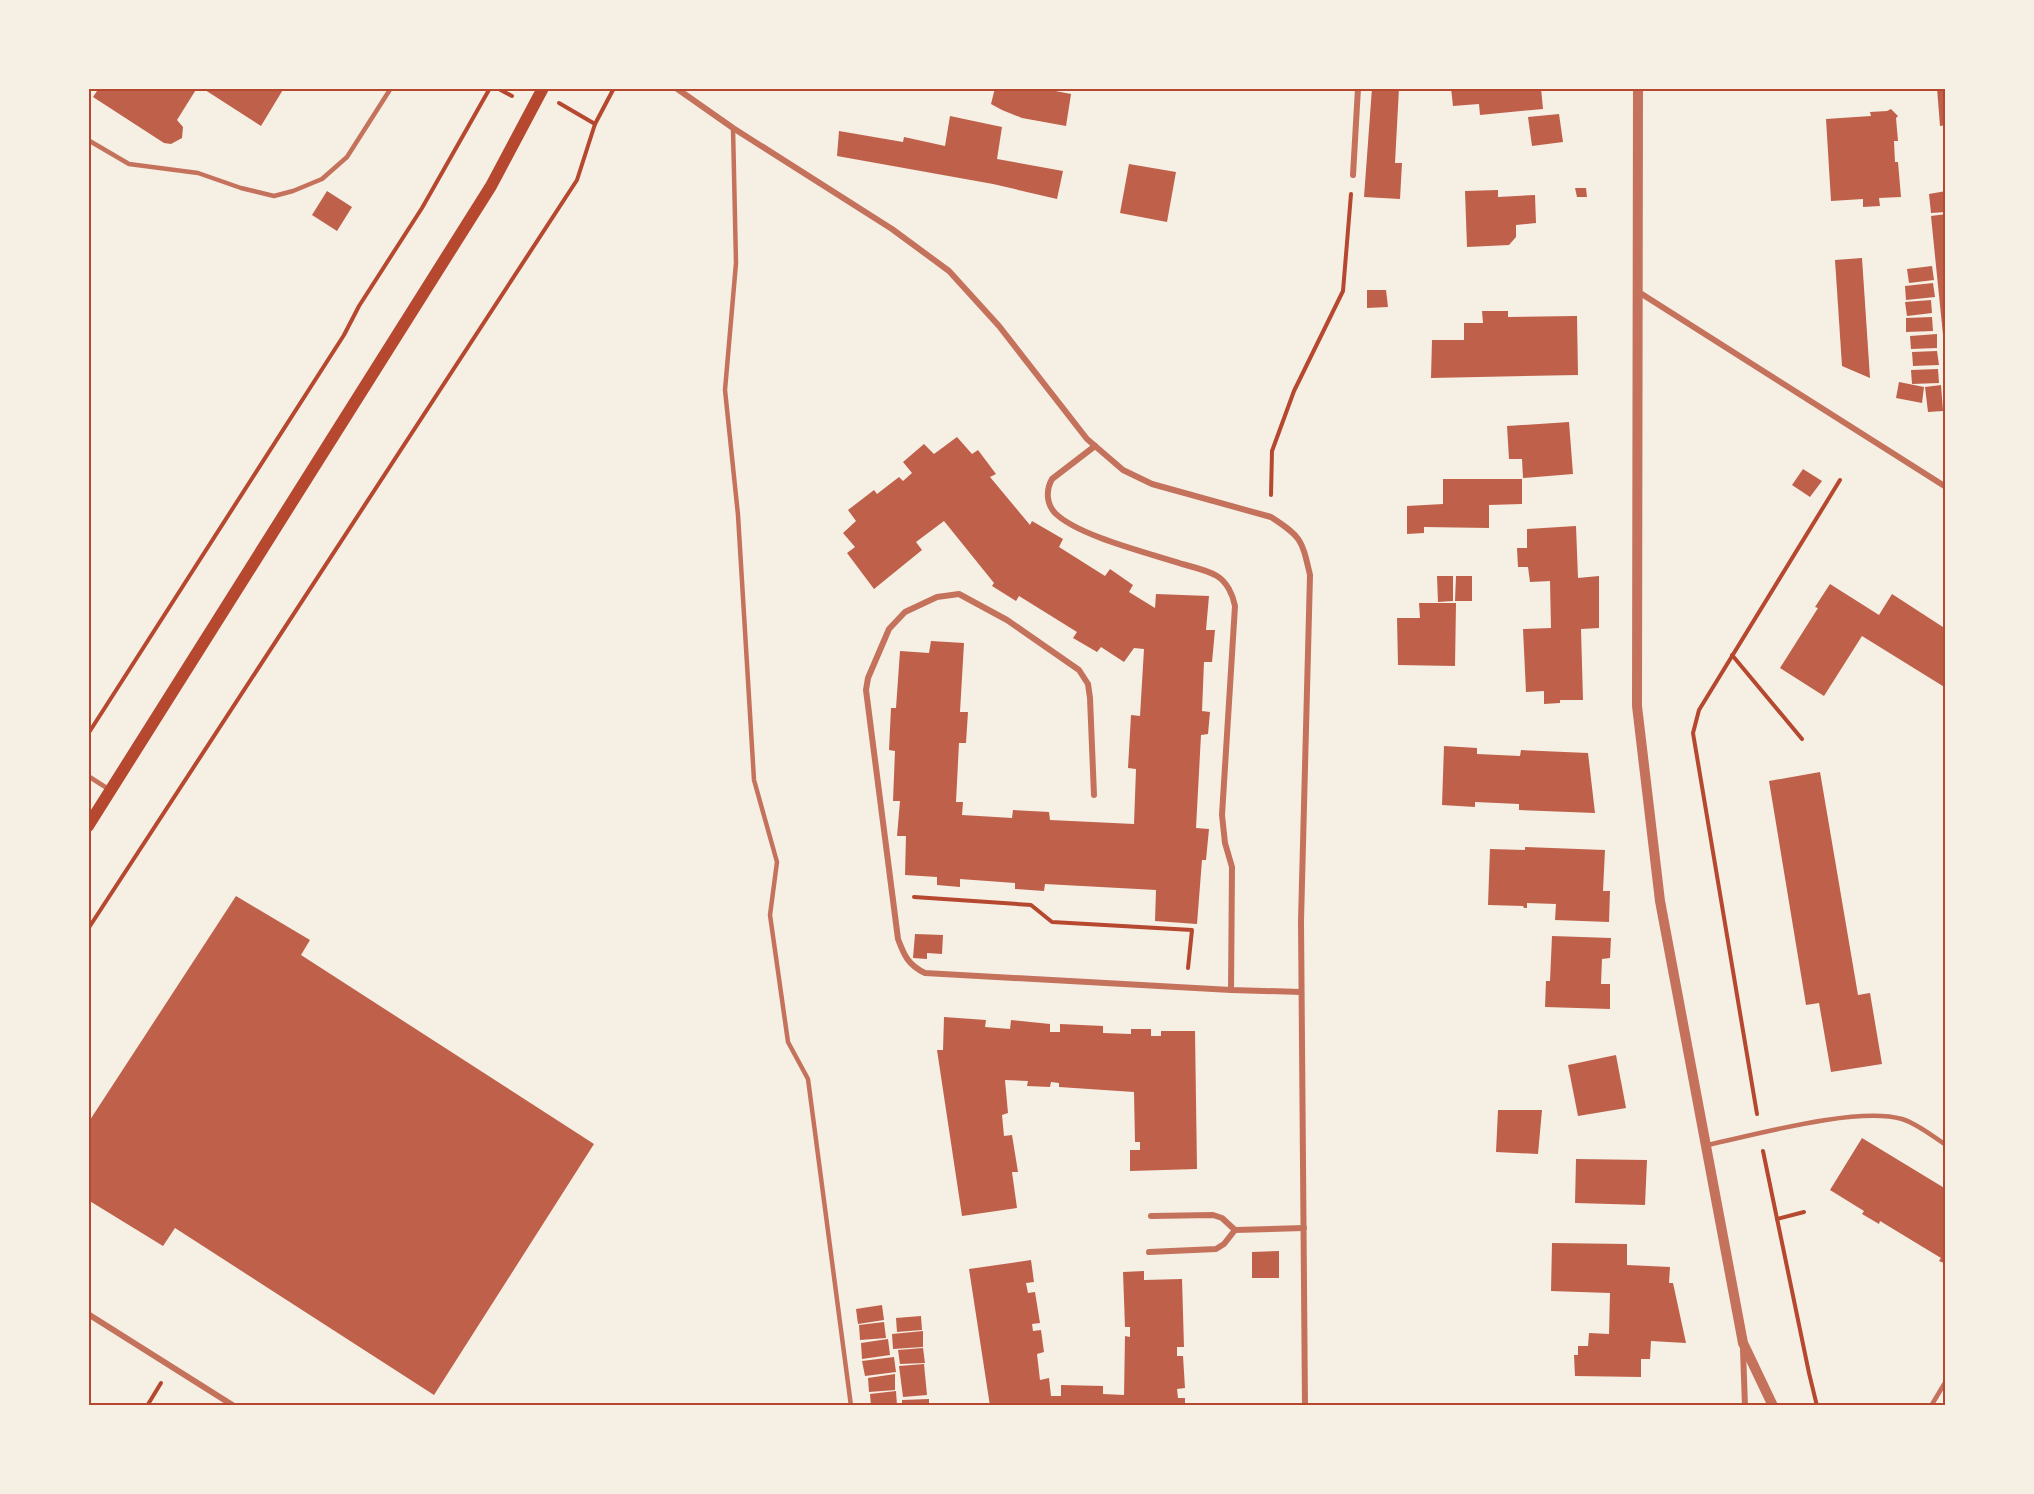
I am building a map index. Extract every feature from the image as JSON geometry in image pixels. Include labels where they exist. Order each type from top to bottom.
[{"type":"main road","points":[[88,826],[491,186],[543,88]]},
{"type":"street","points":[[676,88],[891,229],[948,271],[999,326],[1087,439],[1123,470],[1152,484],[1271,517],[1287,527],[1303,543],[1310,575],[1301,921],[1305,1406]]},
{"type":"street","points":[[1353,176],[1358,88]]},
{"type":"street","points":[[1638,88],[1637,706],[1660,900],[1743,1343],[1745,1406]]},
{"type":"street","points":[[1638,108],[1645,88]]},
{"type":"street","points":[[1636,291],[1946,487]]},
{"type":"street","points":[[1095,446],[1052,479],[1047,497],[1054,512],[1066,521],[1101,538],[1218,576],[1233,595],[1235,606],[1222,815],[1225,843],[1233,867],[1231,990]]},
{"type":"street","points":[[1094,795],[1090,698],[1088,684],[1080,670],[1007,620],[959,594],[937,597],[905,612],[889,629],[868,678],[866,690],[898,939],[909,964],[925,973],[1301,992]]},
{"type":"street","points":[[1151,1216],[1213,1215],[1222,1218],[1235,1230],[1304,1228]]},
{"type":"street","points":[[1149,1252],[1216,1249],[1224,1244],[1235,1230]]},
{"type":"street","points":[[88,1314],[234,1406]]},
{"type":"street","points":[[1743,1343],[1773,1406]]},
{"type":"lane","points":[[88,140],[129,164],[198,173],[241,188],[274,196],[293,191],[322,178],[347,156],[391,88]]},
{"type":"lane","points":[[734,128],[736,263],[725,390],[738,515],[754,780],[777,862],[770,915],[780,993],[788,1042],[807,1079],[851,1406]]},
{"type":"lane","points":[[88,776],[112,791]]},
{"type":"lane","points":[[1707,1145],[1847,1118],[1889,1116],[1914,1124],[1946,1145]]},
{"type":"lane","points":[[1931,1406],[1946,1381]]},
{"type":"path","points":[[88,734],[344,335],[359,306],[422,208],[490,88]]},
{"type":"path","points":[[497,88],[520,100]]},
{"type":"path","points":[[88,929],[577,180],[595,124],[614,88]]},
{"type":"path","points":[[1271,517],[1272,452],[1294,391],[1343,291],[1353,176]]},
{"type":"path","points":[[1817,1406],[1760,1134],[1693,733],[1699,710],[1840,480]]},
{"type":"path","points":[[1732,655],[1802,739]]},
{"type":"path","points":[[893,895],[1031,904],[1052,922],[1192,930],[1186,987]]},
{"type":"path","points":[[1777,1219],[1804,1212]]},
{"type":"building","points":[[99,88],[197,88],[177,120],[183,127],[182,138],[171,144],[164,143],[93,97]]},
{"type":"building","points":[[202,88],[284,88],[261,126]]},
{"type":"building","points":[[995,88],[1040,88],[1071,94],[1066,126],[1022,118],[1002,110],[991,104]]},
{"type":"building","points":[[1372,88],[1399,88],[1395,163],[1402,163],[1400,199],[1364,197]]},
{"type":"building","points":[[1451,88],[1541,88],[1543,109],[1480,115],[1479,104],[1453,106]]},
{"type":"building","points":[[1937,88],[1946,88],[1946,125],[1940,126]]},
{"type":"building","points":[[1891,109],[1898,116],[1896,118],[1898,141],[1894,141],[1901,197],[1879,198],[1880,206],[1863,207],[1863,199],[1831,201],[1826,119],[1871,116],[1870,112]]},
{"type":"building","points":[[1559,114],[1563,142],[1532,146],[1528,117]]},
{"type":"building","points":[[950,116],[1002,127],[997,159],[1063,171],[1057,199],[993,184],[837,156],[839,131],[903,142],[904,137],[945,146]]},
{"type":"building","points":[[1129,164],[1176,172],[1167,222],[1120,213]]},
{"type":"building","points":[[1575,188],[1586,188],[1587,197],[1577,197]]},
{"type":"building","points":[[1498,190],[1498,197],[1535,195],[1536,223],[1516,225],[1516,237],[1509,245],[1467,247],[1465,191]]},
{"type":"building","points":[[327,191],[352,207],[337,231],[312,215]]},
{"type":"building","points":[[1946,191],[1946,212],[1931,213],[1929,194]]},
{"type":"building","points":[[1946,214],[1946,345],[1944,345],[1931,216]]},
{"type":"building","points":[[1862,258],[1870,378],[1842,366],[1835,260]]},
{"type":"building","points":[[1932,266],[1934,280],[1909,283],[1907,269]]},
{"type":"building","points":[[1933,283],[1935,297],[1906,300],[1905,286]]},
{"type":"building","points":[[1367,290],[1386,290],[1388,307],[1367,308]]},
{"type":"building","points":[[1931,300],[1932,313],[1907,316],[1905,302]]},
{"type":"building","points":[[1482,311],[1508,311],[1508,317],[1577,316],[1578,375],[1431,378],[1432,340],[1464,340],[1464,323],[1483,323]]},
{"type":"building","points":[[1932,317],[1933,331],[1906,332],[1906,318]]},
{"type":"building","points":[[1937,334],[1937,348],[1911,349],[1910,336]]},
{"type":"building","points":[[1937,351],[1939,365],[1913,366],[1912,352]]},
{"type":"building","points":[[1938,369],[1939,383],[1912,384],[1911,370]]},
{"type":"building","points":[[1899,382],[1924,387],[1922,403],[1896,398]]},
{"type":"building","points":[[1941,385],[1943,411],[1928,412],[1925,387]]},
{"type":"building","points":[[1569,422],[1573,474],[1523,478],[1522,459],[1509,459],[1507,426]]},
{"type":"building","points":[[957,437],[972,454],[978,450],[996,474],[990,477],[1030,525],[1032,521],[1063,539],[1059,547],[1105,576],[1110,569],[1133,585],[1129,592],[1155,608],[1156,594],[1209,596],[1206,630],[1215,630],[1212,662],[1204,662],[1202,711],[1210,712],[1208,734],[1201,735],[1196,828],[1209,829],[1206,860],[1202,860],[1197,924],[1155,921],[1156,890],[1045,884],[1044,891],[1015,889],[1015,883],[960,879],[960,887],[937,885],[937,877],[905,875],[906,836],[897,836],[900,801],[893,801],[895,751],[889,750],[891,708],[896,708],[900,651],[929,653],[931,641],[964,643],[960,712],[968,712],[966,743],[959,743],[956,802],[963,802],[962,815],[1012,818],[1013,810],[1049,812],[1050,820],[1134,824],[1136,769],[1128,768],[1131,715],[1140,716],[1144,649],[1134,648],[1124,662],[1101,647],[1097,652],[1073,638],[1077,632],[1019,596],[1016,601],[992,586],[994,583],[944,521],[916,542],[922,550],[874,589],[847,553],[855,547],[843,533],[856,521],[848,510],[874,490],[877,494],[899,477],[903,481],[912,473],[903,462],[924,444],[934,454]]},
{"type":"building","points":[[1803,469],[1822,481],[1810,497],[1792,485]]},
{"type":"building","points":[[1443,479],[1522,479],[1522,504],[1489,505],[1489,528],[1424,527],[1424,533],[1407,534],[1407,506],[1443,504]]},
{"type":"building","points":[[1576,526],[1578,578],[1599,576],[1599,628],[1581,629],[1583,700],[1560,700],[1560,703],[1544,704],[1544,691],[1526,692],[1523,629],[1551,628],[1550,581],[1530,582],[1528,567],[1518,567],[1517,548],[1527,548],[1527,529]]},
{"type":"building","points":[[1437,576],[1453,576],[1453,601],[1438,602]]},
{"type":"building","points":[[1456,576],[1472,576],[1472,601],[1455,601]]},
{"type":"building","points":[[1830,584],[1879,615],[1892,594],[1946,629],[1946,688],[1862,636],[1824,696],[1780,668],[1818,608],[1815,607]]},
{"type":"building","points":[[1419,603],[1456,603],[1455,666],[1398,665],[1397,618],[1420,618]]},
{"type":"building","points":[[1444,746],[1477,748],[1477,754],[1520,756],[1521,750],[1588,753],[1595,813],[1519,810],[1519,804],[1475,802],[1475,807],[1442,805]]},
{"type":"building","points":[[1820,772],[1858,995],[1870,993],[1882,1064],[1831,1072],[1819,1003],[1806,1005],[1769,781]]},
{"type":"building","points":[[1525,847],[1605,850],[1603,891],[1610,891],[1609,922],[1555,920],[1556,904],[1527,903],[1527,908],[1488,905],[1490,849],[1525,850]]},
{"type":"building","points":[[236,896],[310,940],[301,955],[594,1144],[434,1395],[175,1228],[163,1246],[88,1200],[88,1123]]},
{"type":"building","points":[[915,934],[943,935],[942,954],[927,953],[927,959],[913,958]]},
{"type":"building","points":[[1552,936],[1611,938],[1610,958],[1602,959],[1601,984],[1610,984],[1610,1009],[1545,1007],[1546,981],[1550,981]]},
{"type":"building","points":[[944,1017],[986,1020],[985,1027],[1010,1029],[1011,1020],[1050,1024],[1050,1032],[1060,1032],[1060,1024],[1103,1026],[1103,1033],[1131,1034],[1131,1029],[1151,1029],[1151,1036],[1161,1036],[1161,1031],[1195,1031],[1197,1169],[1130,1171],[1130,1150],[1140,1150],[1140,1142],[1135,1142],[1134,1092],[1059,1087],[1059,1083],[1051,1082],[1050,1087],[1027,1086],[1028,1081],[1005,1080],[1008,1113],[1002,1115],[1004,1136],[1012,1135],[1018,1172],[1012,1172],[1017,1208],[962,1216],[937,1050],[943,1050]]},
{"type":"building","points":[[1616,1055],[1626,1108],[1578,1116],[1568,1065]]},
{"type":"building","points":[[1498,1110],[1542,1110],[1538,1154],[1496,1152]]},
{"type":"building","points":[[1862,1138],[1946,1189],[1946,1264],[1939,1261],[1941,1258],[1880,1221],[1879,1224],[1862,1214],[1864,1211],[1830,1190]]},
{"type":"building","points":[[1576,1159],[1647,1160],[1645,1205],[1575,1203]]},
{"type":"building","points":[[1552,1243],[1627,1244],[1627,1265],[1670,1267],[1669,1283],[1673,1283],[1686,1343],[1651,1341],[1650,1359],[1641,1359],[1641,1377],[1575,1376],[1574,1355],[1578,1355],[1578,1346],[1588,1346],[1589,1333],[1609,1334],[1610,1293],[1551,1291]]},
{"type":"building","points":[[1279,1251],[1279,1278],[1252,1278],[1252,1252]]},
{"type":"building","points":[[1031,1260],[1034,1282],[1026,1283],[1028,1293],[1035,1292],[1040,1323],[1032,1324],[1033,1331],[1041,1330],[1044,1352],[1037,1354],[1040,1380],[1049,1378],[1051,1396],[1061,1396],[1061,1385],[1103,1386],[1103,1394],[1124,1395],[1125,1336],[1130,1337],[1130,1327],[1125,1327],[1123,1272],[1144,1271],[1144,1280],[1182,1279],[1184,1347],[1177,1347],[1177,1356],[1183,1356],[1185,1388],[1177,1389],[1178,1398],[1185,1398],[1185,1406],[990,1406],[969,1269]]},
{"type":"building","points":[[882,1305],[884,1320],[858,1324],[856,1309]]},
{"type":"building","points":[[921,1316],[922,1330],[897,1332],[896,1318]]},
{"type":"building","points":[[884,1322],[886,1338],[860,1340],[859,1325]]},
{"type":"building","points":[[923,1331],[923,1347],[893,1349],[892,1334]]},
{"type":"building","points":[[888,1339],[890,1355],[862,1359],[861,1343]]},
{"type":"building","points":[[923,1348],[925,1363],[900,1364],[898,1350]]},
{"type":"building","points":[[894,1357],[896,1372],[865,1376],[862,1361]]},
{"type":"building","points":[[924,1364],[927,1395],[903,1397],[899,1366]]},
{"type":"building","points":[[895,1374],[895,1390],[869,1392],[868,1378]]},
{"type":"building","points":[[896,1391],[897,1406],[871,1406],[870,1394]]},
{"type":"building","points":[[929,1399],[929,1406],[902,1406],[902,1400]]}]
